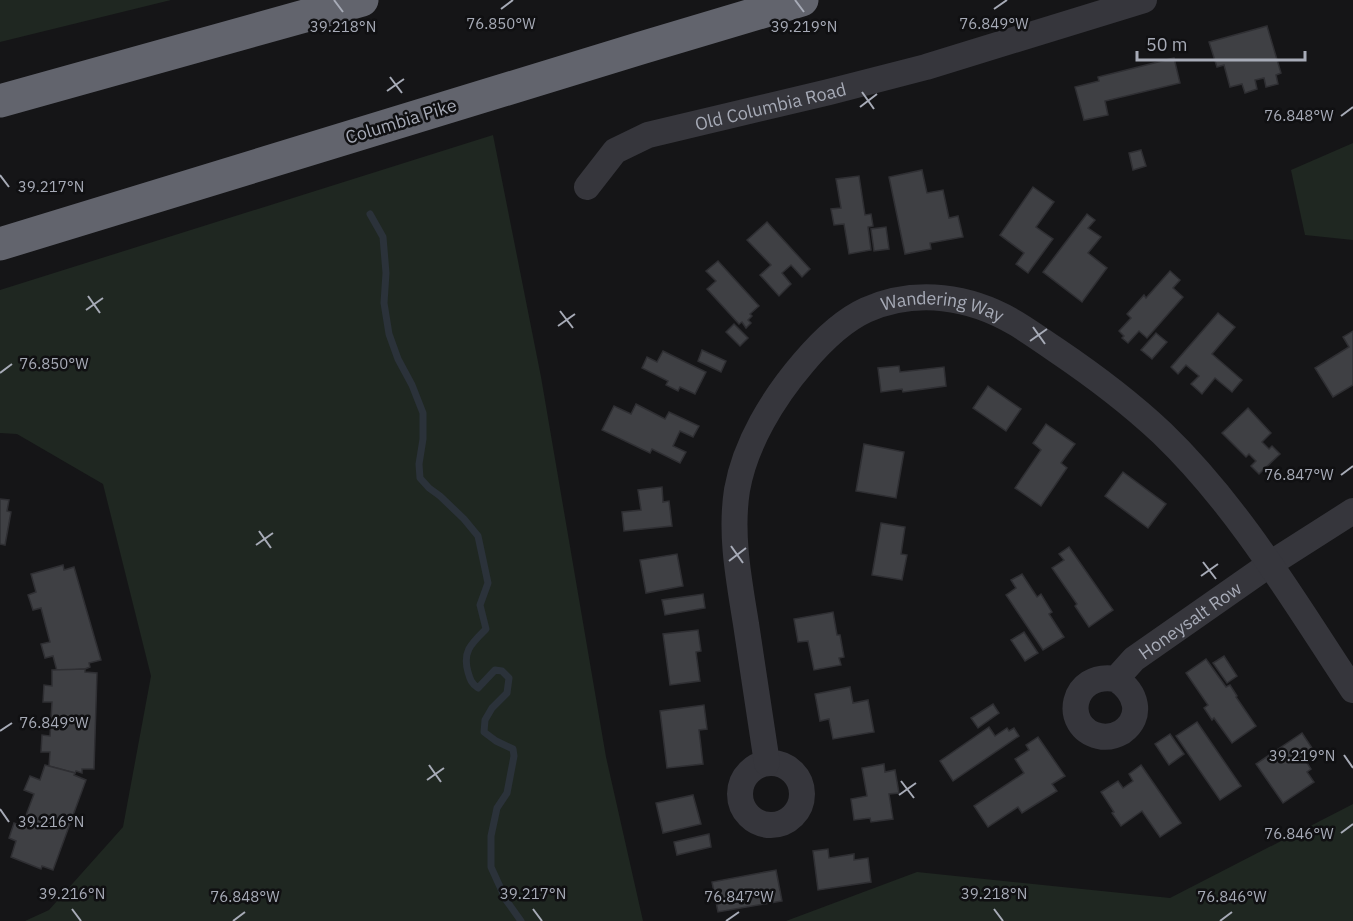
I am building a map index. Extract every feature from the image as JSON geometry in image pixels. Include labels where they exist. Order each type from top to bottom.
[{"type":"highway","points":[[0,101],[362,0]]},
{"type":"highway","name":"Columbia Pike","points":[[0,244],[388,124],[802,0]]},
{"type":"street","name":"Old Columbia Road","points":[[587,187],[615,151],[648,135],[926,67],[1144,0]]},
{"type":"street","name":"Wandering Way","points":[[767,763],[736,562],[735,526],[738,490],[746,459],[758,430],[795,372],[818,346],[840,326],[864,310],[894,300],[924,297],[953,298],[983,308],[1016,323],[1117,394],[1161,432],[1227,504],[1270,564],[1353,690]]},
{"type":"street","name":"Honeysalt Row","points":[[1116,679],[1134,659],[1155,643],[1270,564],[1353,511]]},
{"type":"shaded area","points":[[0,0],[171,0],[0,42]]},
{"type":"shaded area","points":[[493,135],[541,377],[606,757],[643,921],[25,921],[49,910],[123,827],[151,676],[103,484],[17,434],[0,433],[0,290]]},
{"type":"shaded area","points":[[1353,143],[1353,240],[1305,235],[1291,170]]},
{"type":"shaded area","points":[[1353,804],[1353,921],[786,921],[917,872],[1170,898]]},
{"type":"building","points":[[1267,26],[1281,73],[1276,75],[1278,84],[1266,87],[1264,78],[1255,80],[1257,89],[1245,93],[1242,84],[1230,87],[1224,65],[1217,67],[1209,42]]},
{"type":"building","points":[[1174,58],[1180,83],[1105,101],[1108,115],[1084,120],[1075,87],[1099,81],[1098,77]]},
{"type":"building","points":[[1141,150],[1146,166],[1133,170],[1129,153]]},
{"type":"building","points":[[922,170],[927,193],[943,190],[949,218],[958,216],[963,237],[930,243],[931,249],[905,254],[889,177]]},
{"type":"building","points":[[859,176],[865,215],[871,214],[873,226],[868,227],[871,250],[849,254],[844,224],[834,225],[831,209],[841,208],[836,179]]},
{"type":"building","points":[[1033,187],[1054,202],[1036,227],[1053,239],[1028,273],[1016,264],[1024,253],[1000,235]]},
{"type":"building","points":[[1087,214],[1095,220],[1088,228],[1101,237],[1088,253],[1107,268],[1082,302],[1043,272]]},
{"type":"building","points":[[767,222],[810,269],[802,277],[791,265],[782,273],[791,284],[779,296],[760,275],[771,265],[747,240]]},
{"type":"building","points":[[886,227],[889,249],[874,251],[871,229]]},
{"type":"building","points":[[718,261],[759,306],[750,314],[752,316],[748,320],[751,323],[746,328],[742,322],[739,324],[707,289],[716,281],[706,271]]},
{"type":"building","points":[[1170,271],[1180,280],[1173,288],[1183,297],[1147,338],[1139,331],[1128,343],[1119,331],[1131,318],[1127,314],[1144,295],[1146,298]]},
{"type":"building","points":[[1218,313],[1235,327],[1212,354],[1242,380],[1232,392],[1215,378],[1202,394],[1191,384],[1199,376],[1186,365],[1178,374],[1171,367]]},
{"type":"building","points":[[734,324],[748,338],[740,346],[726,332]]},
{"type":"building","points":[[1353,331],[1353,385],[1333,397],[1315,368],[1349,347],[1343,337]]},
{"type":"building","points":[[1156,333],[1167,342],[1152,359],[1141,350]]},
{"type":"building","points":[[702,350],[726,361],[721,372],[698,361]]},
{"type":"building","points":[[663,351],[706,372],[695,394],[680,387],[678,391],[666,385],[668,381],[642,368],[647,357],[657,362]]},
{"type":"building","points":[[899,366],[900,372],[944,367],[946,386],[903,392],[902,389],[881,392],[878,368]]},
{"type":"building","points":[[988,386],[1021,409],[1006,431],[973,408]]},
{"type":"building","points":[[636,404],[665,419],[669,412],[699,426],[693,437],[680,431],[673,446],[686,452],[680,463],[652,449],[650,453],[602,430],[614,406],[631,414]]},
{"type":"building","points":[[1248,408],[1271,433],[1262,442],[1269,449],[1272,446],[1280,454],[1259,474],[1251,466],[1256,461],[1249,454],[1246,457],[1222,433]]},
{"type":"building","points":[[1046,424],[1075,444],[1061,463],[1067,468],[1041,506],[1015,488],[1041,450],[1033,443]]},
{"type":"building","points":[[864,444],[904,452],[896,498],[856,491]]},
{"type":"building","points":[[1123,472],[1166,504],[1148,528],[1105,496]]},
{"type":"building","points":[[662,487],[663,502],[669,501],[672,526],[624,531],[622,512],[641,510],[638,490]]},
{"type":"building","points":[[0,499],[9,500],[7,511],[11,512],[5,545],[0,544]]},
{"type":"building","points":[[881,523],[905,527],[901,554],[907,555],[902,580],[872,575]]},
{"type":"building","points":[[1069,547],[1113,610],[1089,627],[1075,606],[1077,604],[1052,568],[1064,560],[1059,554]]},
{"type":"building","points":[[677,554],[683,586],[646,593],[640,560]]},
{"type":"building","points":[[63,565],[64,570],[74,567],[101,660],[89,663],[90,667],[85,669],[57,671],[53,656],[45,658],[41,644],[50,642],[41,608],[33,610],[28,595],[36,592],[31,574]]},
{"type":"building","points":[[1022,574],[1037,597],[1041,594],[1052,612],[1049,614],[1064,637],[1043,650],[1006,595],[1016,588],[1011,580]]},
{"type":"building","points":[[703,594],[705,608],[665,615],[662,600]]},
{"type":"building","points":[[833,612],[844,657],[839,658],[841,665],[814,670],[808,641],[798,642],[794,619]]},
{"type":"building","points":[[698,630],[701,651],[696,652],[700,681],[670,685],[663,634]]},
{"type":"building","points":[[1024,632],[1038,653],[1025,661],[1011,640]]},
{"type":"building","points":[[1224,656],[1237,676],[1227,683],[1213,663]]},
{"type":"building","points":[[1206,659],[1226,687],[1230,685],[1256,726],[1232,743],[1204,708],[1208,705],[1186,673]]},
{"type":"building","points":[[85,669],[85,672],[97,673],[94,769],[82,769],[82,773],[76,771],[75,773],[49,766],[50,752],[41,752],[42,735],[50,736],[52,702],[43,702],[44,685],[52,686],[52,670]]},
{"type":"building","points":[[850,687],[853,703],[868,700],[874,732],[833,739],[829,719],[820,721],[815,694]]},
{"type":"building","points":[[993,704],[999,713],[978,728],[971,718]]},
{"type":"building","points":[[704,705],[707,729],[699,730],[703,764],[667,768],[660,711]]},
{"type":"building","points":[[1197,722],[1241,786],[1220,800],[1176,736]]},
{"type":"building","points":[[989,727],[995,736],[1007,728],[1009,731],[1014,728],[1019,736],[953,781],[940,761]]},
{"type":"building","points":[[1302,733],[1312,748],[1302,755],[1311,769],[1307,772],[1314,782],[1283,803],[1256,764]]},
{"type":"building","points":[[1170,734],[1184,754],[1169,765],[1155,744]]},
{"type":"building","points":[[1038,737],[1065,776],[1052,784],[1057,791],[1022,813],[1018,807],[988,827],[974,806],[1024,773],[1015,759],[1029,750],[1026,745]]},
{"type":"building","points":[[884,764],[885,772],[895,770],[899,793],[889,794],[893,819],[871,822],[870,818],[854,820],[851,799],[867,796],[862,768]]},
{"type":"building","points":[[45,765],[75,773],[74,775],[86,780],[53,870],[42,866],[41,869],[11,857],[16,841],[9,838],[14,823],[22,826],[34,794],[24,790],[30,776],[40,780]]},
{"type":"building","points":[[1141,765],[1181,823],[1160,837],[1142,811],[1121,826],[1101,792],[1118,781],[1123,788],[1133,781],[1129,774]]},
{"type":"building","points":[[693,795],[701,824],[663,833],[656,803]]},
{"type":"building","points":[[709,834],[711,847],[677,855],[674,842]]},
{"type":"building","points":[[828,849],[829,858],[854,854],[854,860],[868,858],[871,882],[818,890],[813,851]]},
{"type":"building","points":[[776,870],[782,901],[718,912],[712,882]]},
{"type":"waterway","points":[[370,214],[383,237],[386,273],[384,303],[389,334],[423,413],[420,478],[464,519],[478,536],[488,583],[480,605],[486,629],[467,653],[466,665],[472,683],[478,688],[495,670],[502,671],[509,678],[507,693],[492,708],[485,720],[484,732],[513,749],[514,756],[507,793],[497,808],[491,836],[491,867],[506,900],[521,921]]}]
